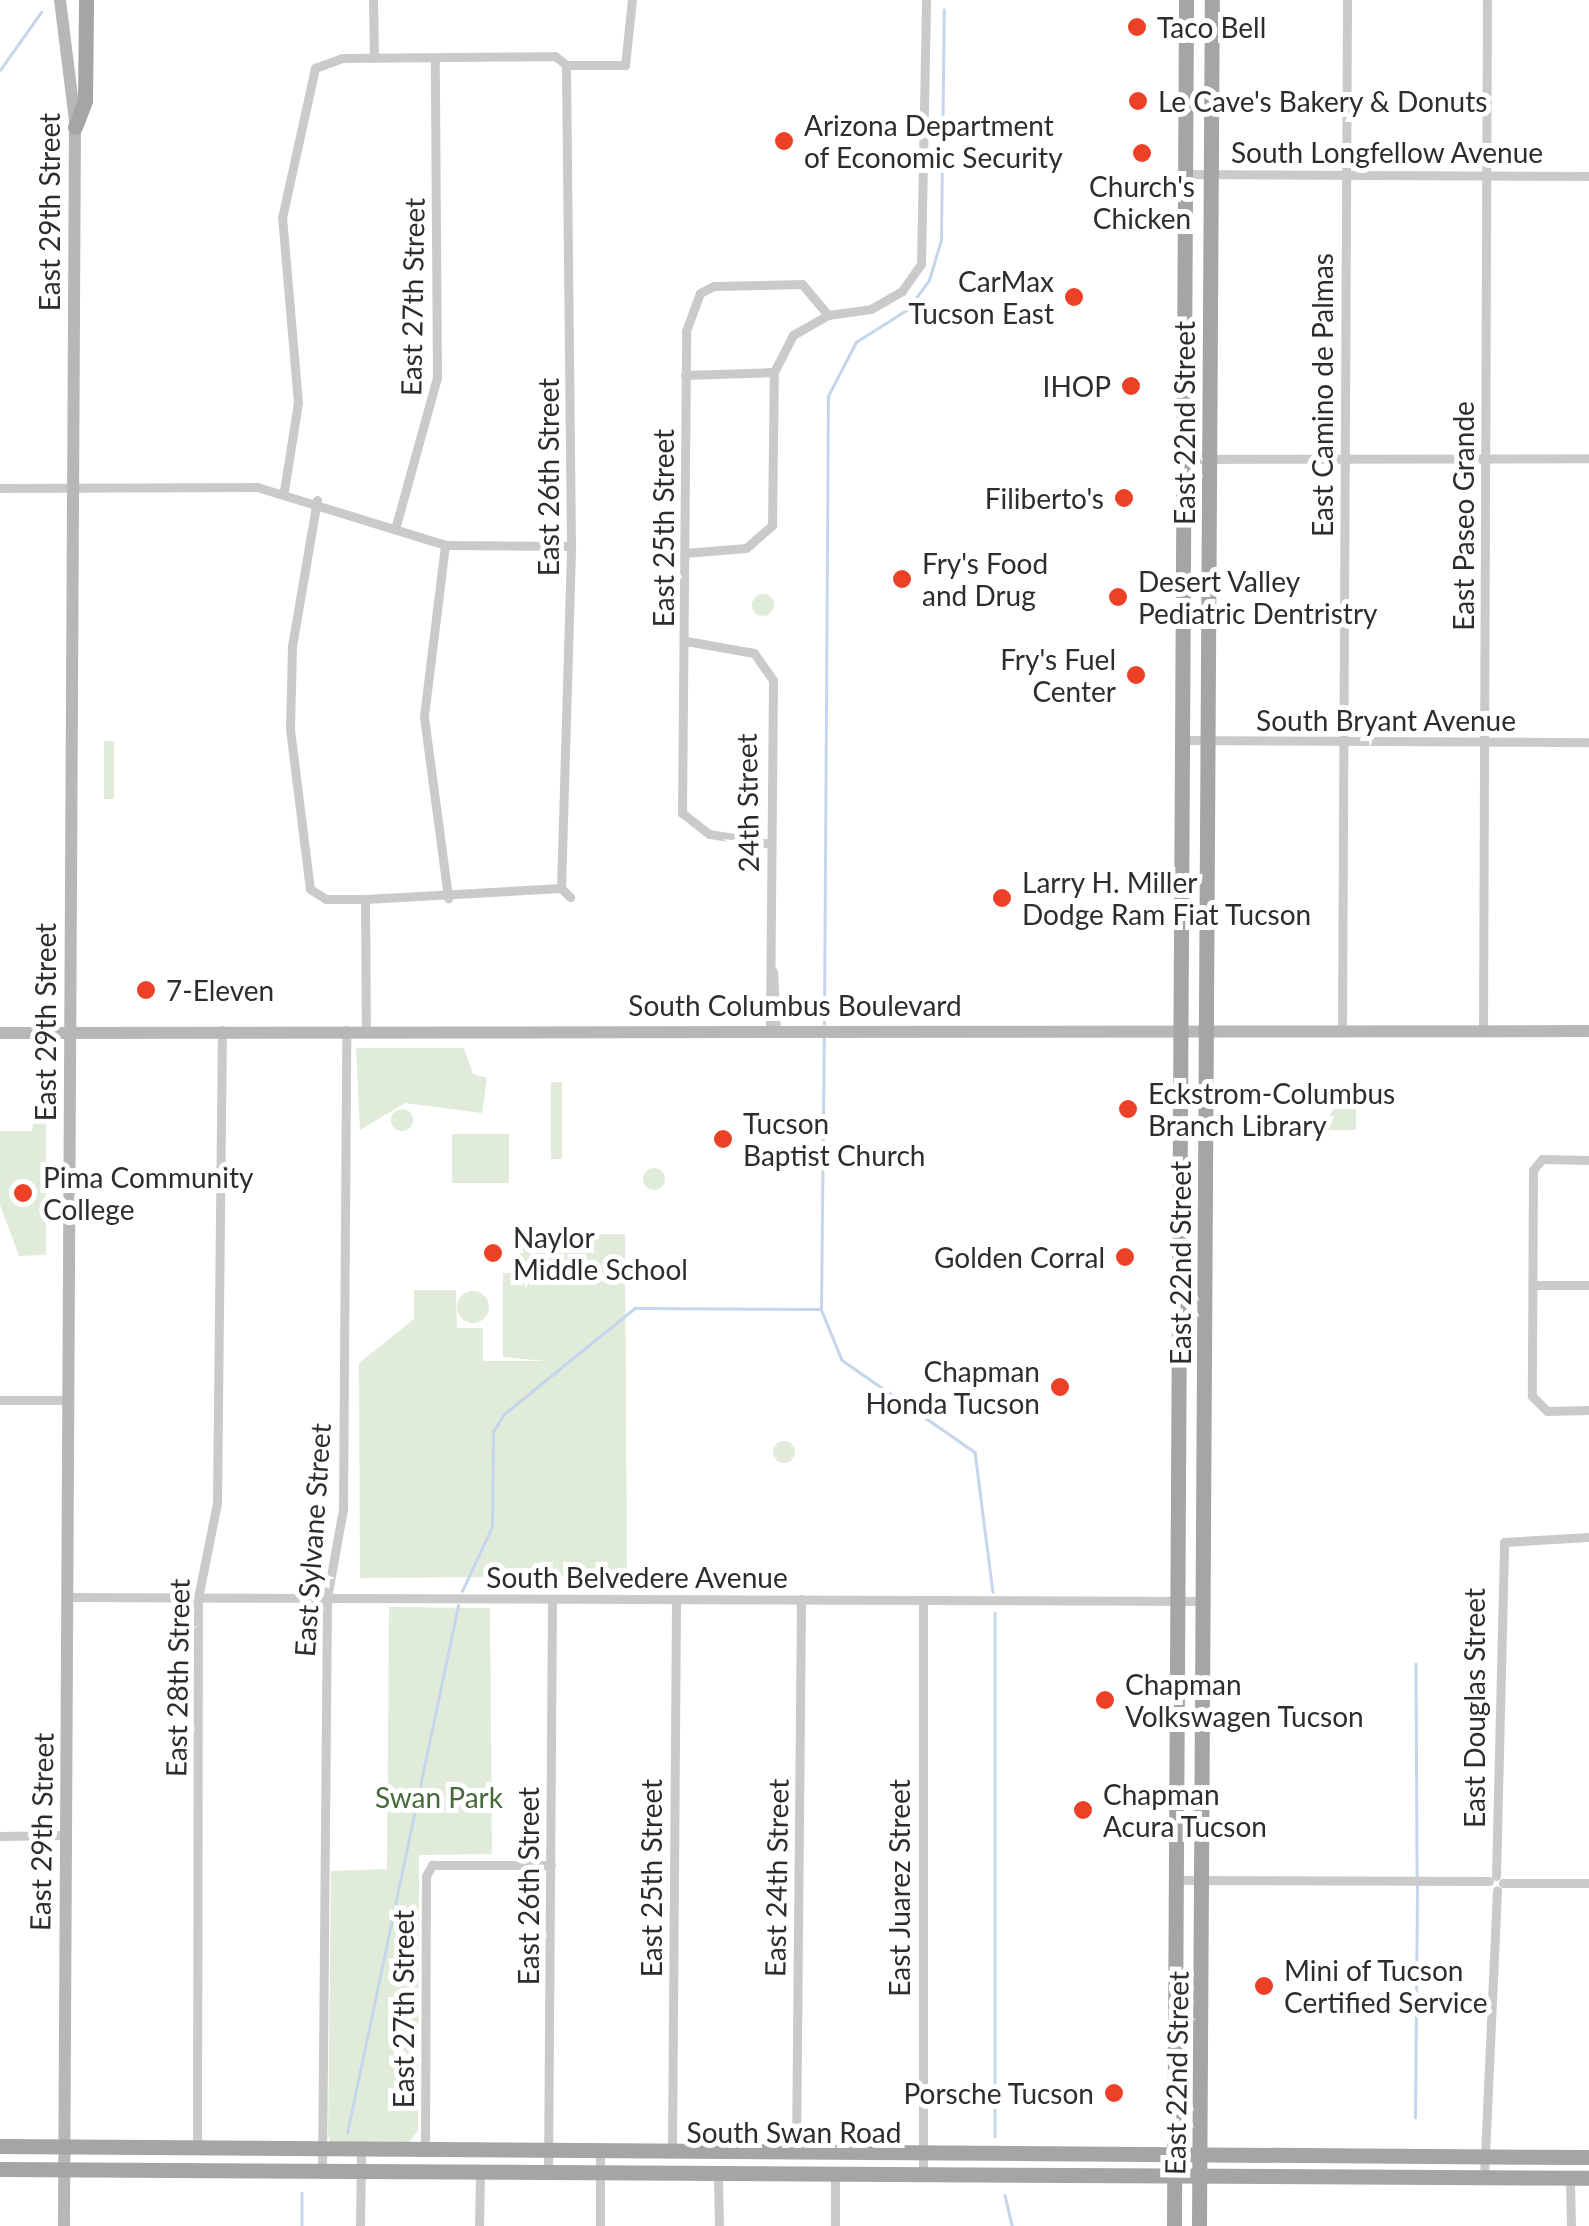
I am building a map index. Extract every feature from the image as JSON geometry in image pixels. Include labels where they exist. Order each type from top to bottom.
[{"type":"main road","points":[[75,127],[86,100],[86,0]]},
{"type":"main road","name":"East 22nd Street","points":[[1174,2226],[1186,0]]},
{"type":"main road","name":"East 22nd Street","points":[[1199,2226],[1206,1600],[1206,741],[1212,0]]},
{"type":"main road","name":"South Swan Road","points":[[0,2146],[323,2155],[920,2157],[1200,2152],[1589,2158]]},
{"type":"main road","name":"South Swan Road","points":[[0,2170],[64,2174],[1589,2178]]},
{"type":"street","name":"East 29th Street","points":[[60,0],[75,127],[64,2226]]},
{"type":"street","points":[[373,0],[374,58]]},
{"type":"street","points":[[284,491],[298,402],[284,202],[307,90],[330,60],[555,56],[566,65],[625,65],[632,0]]},
{"type":"street","points":[[686,553],[746,548],[772,525],[774,372],[793,336],[828,315],[879,304],[921,264],[926,236],[926,0]]},
{"type":"street","name":"East Camino de Palmas","points":[[1342,1030],[1348,0]]},
{"type":"street","name":"East Paseo Grande","points":[[1483,1031],[1487,0]]},
{"type":"street","name":"East 27th Street","points":[[395,529],[437,378],[436,59]]},
{"type":"street","name":"East 26th Street","points":[[561,888],[571,546],[566,65]]},
{"type":"street","name":"South Longfellow Avenue","points":[[1185,174],[1589,176]]},
{"type":"street","name":"East 25th Street","points":[[771,844],[709,834],[682,812],[685,374],[691,312],[714,286],[802,284],[828,315]]},
{"type":"street","points":[[685,374],[774,372]]},
{"type":"street","points":[[1184,460],[1589,458]]},
{"type":"street","points":[[0,488],[284,491],[445,545],[571,546]]},
{"type":"street","points":[[317,500],[289,705],[311,898],[448,898],[561,888],[570,897]]},
{"type":"street","points":[[445,545],[424,717],[448,898]]},
{"type":"street","name":"24th Street","points":[[686,642],[754,653],[770,673],[773,1030]]},
{"type":"street","name":"South Bryant Avenue","points":[[1182,740],[1589,742]]},
{"type":"street","points":[[365,899],[366,1030]]},
{"type":"street","name":"East 28th Street","points":[[197,2150],[198,1598],[217,1502],[222,1030]]},
{"type":"street","name":"East Sylvane Street","points":[[322,2173],[326,1598],[343,1509],[346,1030]]},
{"type":"street","name":"South Columbus Boulevard","points":[[0,1033],[1589,1031]]},
{"type":"street","points":[[1589,1160],[1536,1162],[1533,1285],[1533,1405],[1589,1410]]},
{"type":"street","points":[[1533,1285],[1589,1285]]},
{"type":"street","points":[[0,1400],[69,1400]]},
{"type":"street","name":"East Douglas Street","points":[[1484,2177],[1496,1883],[1502,1540],[1589,1538]]},
{"type":"street","name":"South Belvedere Avenue","points":[[68,1597],[1206,1600]]},
{"type":"street","name":"East 26th Street","points":[[548,2174],[552,1599]]},
{"type":"street","name":"East 25th Street","points":[[672,2156],[676,1599]]},
{"type":"street","name":"East 24th Street","points":[[796,2157],[801,1600]]},
{"type":"street","name":"East Juarez Street","points":[[923,2175],[920,2157],[924,1600]]},
{"type":"street","points":[[0,1836],[66,1834]]},
{"type":"street","name":"East 27th Street","points":[[425,2155],[432,1865],[551,1864]]},
{"type":"street","points":[[1176,1880],[1589,1884]]},
{"type":"street","points":[[360,2226],[361,2155]]},
{"type":"street","points":[[600,2156],[600,2226]]},
{"type":"street","points":[[480,2174],[480,2226]]},
{"type":"street","points":[[718,2176],[718,2226]]},
{"type":"street","points":[[835,2226],[836,2176]]},
{"type":"street","points":[[1570,2178],[1570,2226]]},
{"type":"green space","points":[[763,594],[771,597],[771,613],[763,616],[755,613],[752,605],[755,597]]},
{"type":"green space","points":[[104,741],[114,741],[114,799],[104,799]]},
{"type":"green space","points":[[356,1048],[464,1048],[473,1074],[487,1078],[482,1113],[405,1103],[360,1130]]},
{"type":"green space","points":[[551,1082],[562,1082],[562,1159],[551,1159]]},
{"type":"green space","points":[[1335,1107],[1356,1108],[1356,1130],[1320,1130]]},
{"type":"green space","points":[[398,1109],[406,1109],[413,1120],[406,1131],[398,1131],[391,1124],[391,1116]]},
{"type":"green space","points":[[33,1123],[46,1123],[46,1255],[19,1256],[0,1205],[0,1131],[32,1131]]},
{"type":"green space","points":[[452,1134],[509,1134],[509,1183],[452,1183]]},
{"type":"green space","points":[[654,1168],[662,1171],[662,1187],[654,1190],[646,1187],[643,1179],[646,1171]]},
{"type":"green space","points":[[519,1234],[625,1234],[627,1576],[360,1578],[359,1363],[414,1319],[414,1290],[456,1290],[457,1328],[483,1328],[483,1361],[545,1361],[503,1357],[503,1273],[545,1272],[519,1271]]},
{"type":"green space","points":[[473,1291],[484,1296],[489,1307],[484,1318],[473,1323],[462,1318],[457,1307],[462,1296]]},
{"type":"green space","points":[[784,1441],[792,1444],[792,1460],[784,1463],[776,1460],[773,1452],[776,1444]]},
{"type":"green space","name":"Swan Park","points":[[389,1607],[490,1608],[492,1854],[419,1855],[418,2130],[406,2147],[330,2142],[328,2135],[331,1871],[387,1869]]},
{"type":"waterway","points":[[824,1024],[828,396],[856,342],[908,309],[929,280],[941,240],[944,10]]},
{"type":"waterway","points":[[0,70],[41,12]]},
{"type":"waterway","points":[[462,1591],[492,1527],[493,1432],[504,1414],[635,1308],[821,1309],[824,1037]]},
{"type":"waterway","points":[[822,1311],[842,1360],[975,1452],[993,1592]]},
{"type":"waterway","points":[[347,2133],[458,1606]]},
{"type":"waterway","points":[[995,1613],[995,2136]]},
{"type":"waterway","points":[[1416,1664],[1417,1876]]},
{"type":"waterway","points":[[1415,2118],[1417,1884]]},
{"type":"waterway","points":[[302,2193],[302,2226]]},
{"type":"waterway","points":[[1005,2195],[1012,2226]]},
{"type":"place","name":"Taco Bell","points":[[1137,27]]},
{"type":"place","name":"Le Cave's Bakery & Donuts","points":[[1138,101]]},
{"type":"place","name":"Arizona Department of Economic Security","points":[[784,141]]},
{"type":"place","name":"Church's Chicken","points":[[1142,153]]},
{"type":"place","name":"CarMax Tucson East","points":[[1074,297]]},
{"type":"place","name":"IHOP","points":[[1131,386]]},
{"type":"place","name":"Filiberto's","points":[[1124,498]]},
{"type":"place","name":"Fry's Food and Drug","points":[[902,579]]},
{"type":"place","name":"Desert Valley Pediatric Dentristry","points":[[1118,597]]},
{"type":"place","name":"Fry's Fuel Center","points":[[1136,675]]},
{"type":"place","name":"Larry H. Miller Dodge Ram Fiat Tucson","points":[[1002,898]]},
{"type":"place","name":"7-Eleven","points":[[146,990]]},
{"type":"place","name":"Eckstrom-Columbus Branch Library","points":[[1128,1109]]},
{"type":"place","name":"Tucson Baptist Church","points":[[723,1139]]},
{"type":"place","name":"Pima Community College","points":[[23,1193]]},
{"type":"place","name":"Naylor Middle School","points":[[493,1253]]},
{"type":"place","name":"Golden Corral","points":[[1125,1257]]},
{"type":"place","name":"Chapman Honda Tucson","points":[[1060,1387]]},
{"type":"place","name":"Chapman Volkswagen Tucson","points":[[1105,1700]]},
{"type":"place","name":"Chapman Acura Tucson","points":[[1083,1810]]},
{"type":"place","name":"Mini of Tucson Certified Service","points":[[1264,1986]]},
{"type":"place","name":"Porsche Tucson","points":[[1114,2093]]}]
